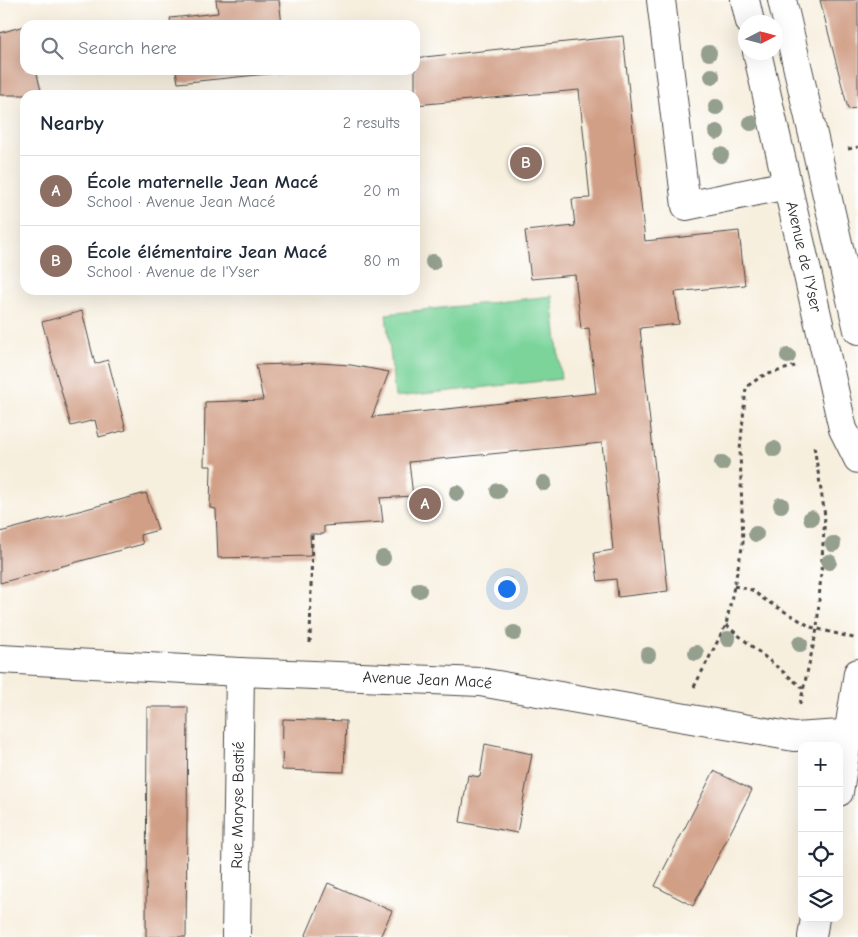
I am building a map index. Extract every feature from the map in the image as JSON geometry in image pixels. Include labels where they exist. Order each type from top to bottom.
[{"type":"street","points":[[661,0],[686,206],[787,185]]},
{"type":"street","points":[[745,0],[748,15]]},
{"type":"street","points":[[782,0],[858,330]]},
{"type":"street","name":"Avenue de l'Yser","points":[[759,60],[843,429],[858,459]]},
{"type":"street","name":"Avenue Jean Macé","points":[[0,659],[480,682],[794,737],[853,733]]},
{"type":"street","name":"Rue Maryse Bastié","points":[[236,937],[240,672]]},
{"type":"street","points":[[840,787],[853,733],[858,673]]},
{"type":"street","points":[[812,937],[814,922]]},
{"type":"path","points":[[679,717],[726,625],[743,543],[740,450],[746,387],[762,376],[827,357]]},
{"type":"path","points":[[794,737],[817,629],[825,516],[812,438]]},
{"type":"path","points":[[311,616],[312,534]]},
{"type":"path","points":[[734,586],[752,590],[765,600],[817,629],[858,639]]},
{"type":"path","points":[[726,625],[804,689]]},
{"type":"green space","points":[[552,296],[561,379],[395,397],[386,314]]},
{"type":"building","points":[[216,0],[279,0],[281,20],[170,20],[170,18],[218,13]]},
{"type":"building","points":[[820,0],[858,0],[858,108],[848,109]]},
{"type":"building","points":[[20,27],[20,75],[37,75],[41,90],[20,90],[20,95],[0,95],[0,33]]},
{"type":"building","points":[[623,36],[645,241],[739,231],[745,285],[675,292],[679,324],[640,328],[668,591],[618,597],[616,579],[598,581],[594,553],[613,550],[602,443],[409,462],[413,496],[380,498],[383,522],[324,526],[324,534],[310,534],[311,556],[218,558],[216,509],[210,508],[211,466],[204,466],[205,402],[263,400],[256,365],[319,363],[351,365],[389,372],[372,417],[596,393],[589,328],[581,329],[575,275],[531,279],[525,231],[575,226],[572,199],[590,198],[579,90],[420,105],[420,90],[415,90],[415,75],[420,75],[420,57]]},
{"type":"building","points":[[177,75],[257,75],[178,83]]},
{"type":"building","points":[[82,311],[95,364],[108,360],[126,430],[99,437],[95,420],[71,426],[42,322]]},
{"type":"building","points":[[146,493],[158,530],[140,535],[143,544],[0,583],[0,532]]},
{"type":"building","points":[[147,707],[188,707],[186,937],[146,937]]},
{"type":"building","points":[[283,719],[346,721],[344,772],[282,770]]},
{"type":"building","points":[[485,744],[532,754],[517,833],[460,822],[468,775],[480,777]]},
{"type":"building","points":[[714,771],[752,790],[693,906],[655,886]]},
{"type":"building","points":[[328,883],[392,911],[380,937],[305,937]]},
{"type":"place","name":"École élémentaire Jean Macé","points":[[526,163]]},
{"type":"place","name":"École maternelle Jean Macé","points":[[425,504]]}]
